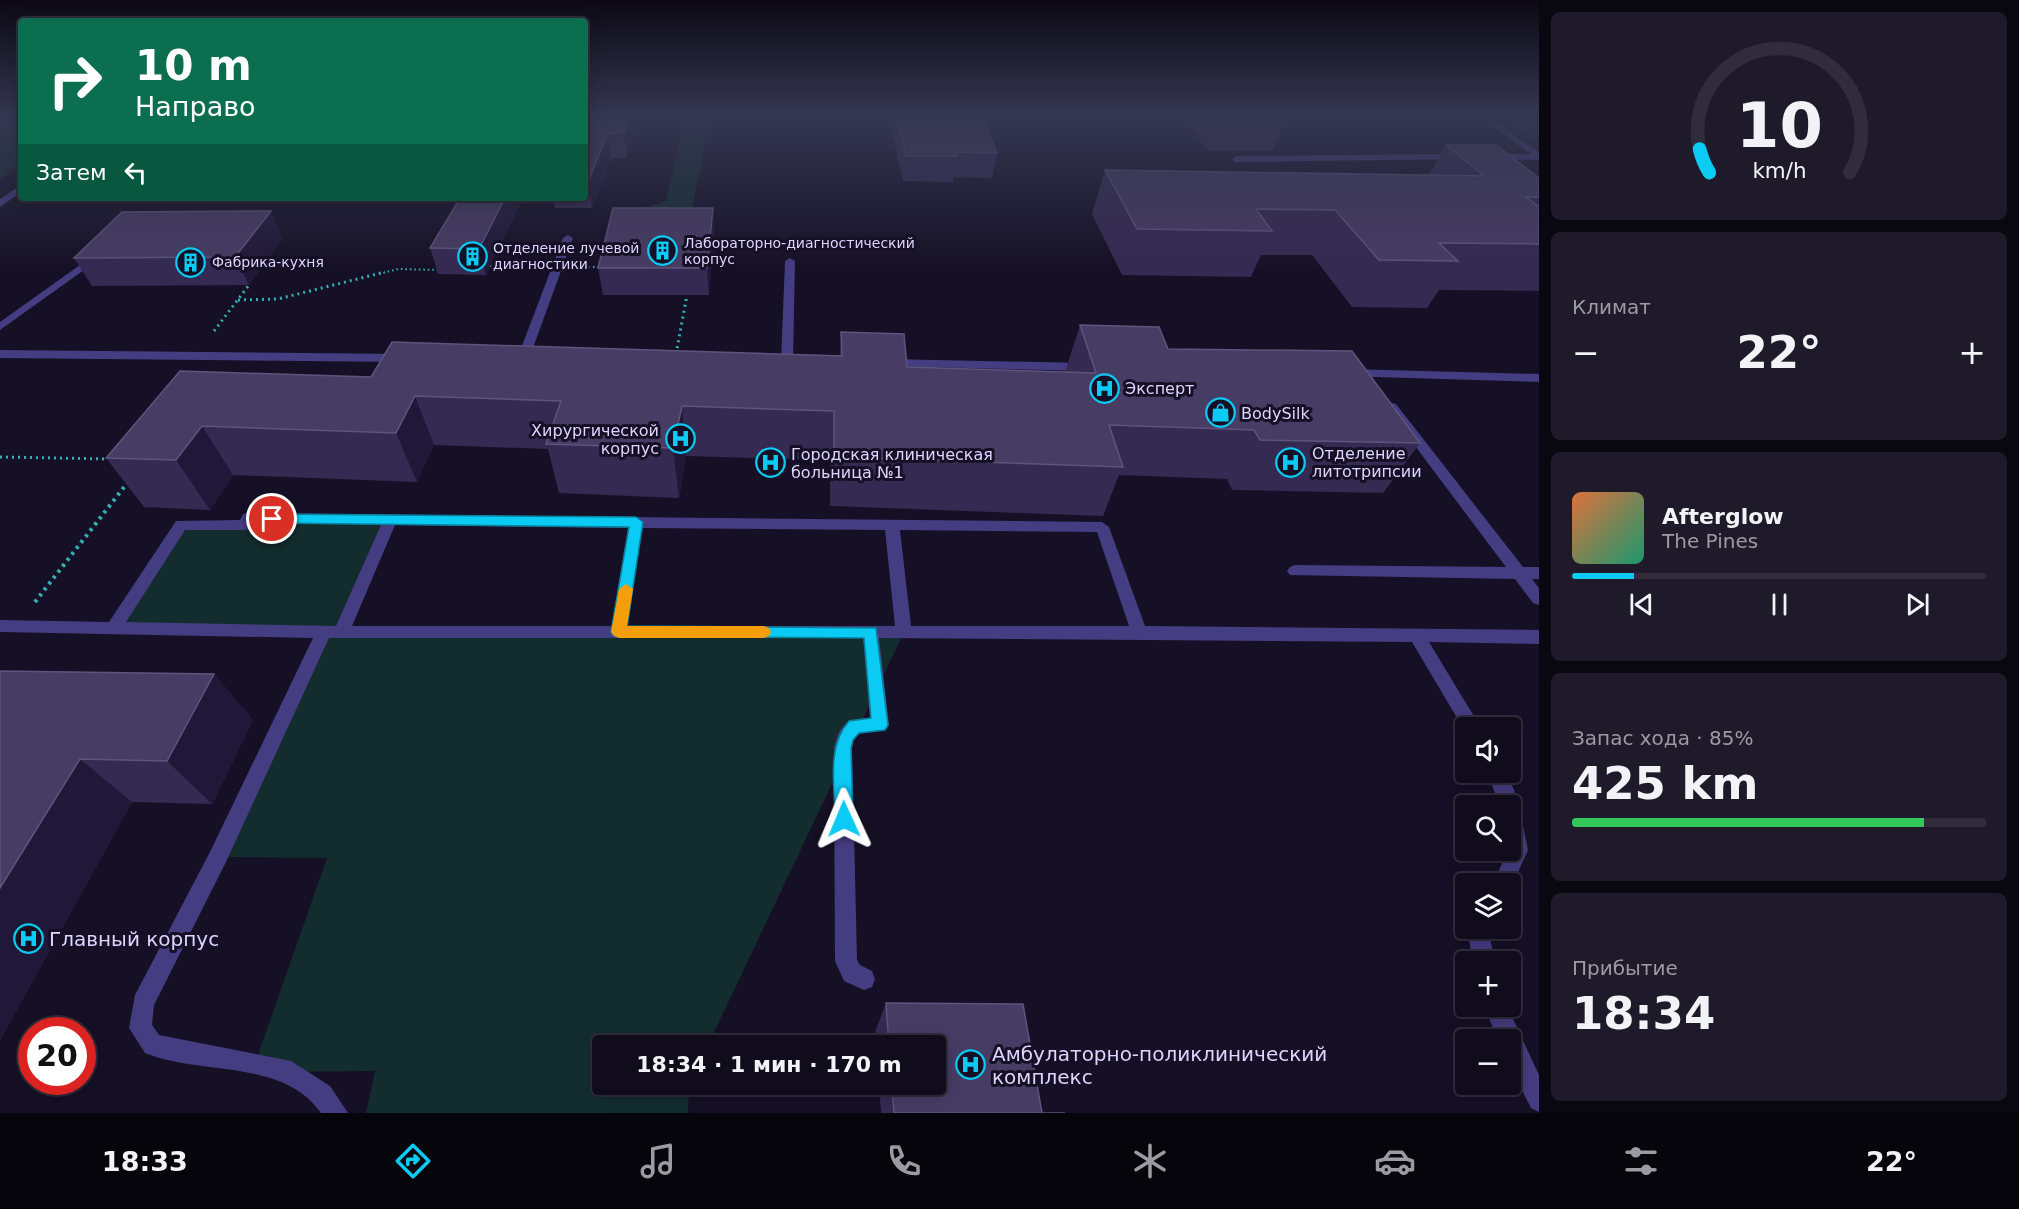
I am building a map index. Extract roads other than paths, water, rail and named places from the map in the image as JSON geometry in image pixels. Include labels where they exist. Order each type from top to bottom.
[{"type":"street","points":[[0,204],[18,190]]},
{"type":"street","points":[[523,359],[568,238]]},
{"type":"street","points":[[0,327],[94,258]]},
{"type":"street","points":[[787,361],[790,261]]},
{"type":"street","points":[[0,354],[416,358]]},
{"type":"street","points":[[870,362],[1096,368]]},
{"type":"street","points":[[1332,373],[1539,378]]},
{"type":"street","points":[[1367,373],[1539,599]]},
{"type":"street","points":[[113,629],[181,525],[244,525],[248,518],[1102,527],[1139,632]]},
{"type":"street","points":[[336,1113],[322,1094],[283,1069],[153,1044],[140,1028],[143,1003],[390,520]]},
{"type":"street","points":[[619,632],[636,522]]},
{"type":"street","points":[[892,525],[904,632]]},
{"type":"street","points":[[1295,571],[1539,573]]},
{"type":"street","points":[[0,626],[333,632],[1139,632],[1539,637]]},
{"type":"street","points":[[864,979],[852,974],[846,961],[843,748],[846,736],[855,726],[880,725],[870,632]]},
{"type":"street","points":[[1416,634],[1465,717]]},
{"type":"street","points":[[1521,1063],[1539,1100]]},
{"type":"place","name":"Лабораторно-диагностический корпус","points":[[663,251]]},
{"type":"place","name":"Отделение лучевой диагностики","points":[[472,256]]},
{"type":"place","name":"Фабрика-кухня","points":[[191,262]]},
{"type":"place","name":"Эксперт","points":[[1104,388]]},
{"type":"place","name":"BodySilk","points":[[1220,413]]},
{"type":"place","name":"Хирургической корпус","points":[[680,439]]},
{"type":"place","name":"Отделение литотрипсии","points":[[1291,462]]},
{"type":"place","name":"Городская клиническая больница №1","points":[[770,463]]},
{"type":"place","name":"Главный корпус","points":[[28,939]]},
{"type":"place","name":"Амбулаторно-поликлинический комплекс","points":[[971,1065]]}]
